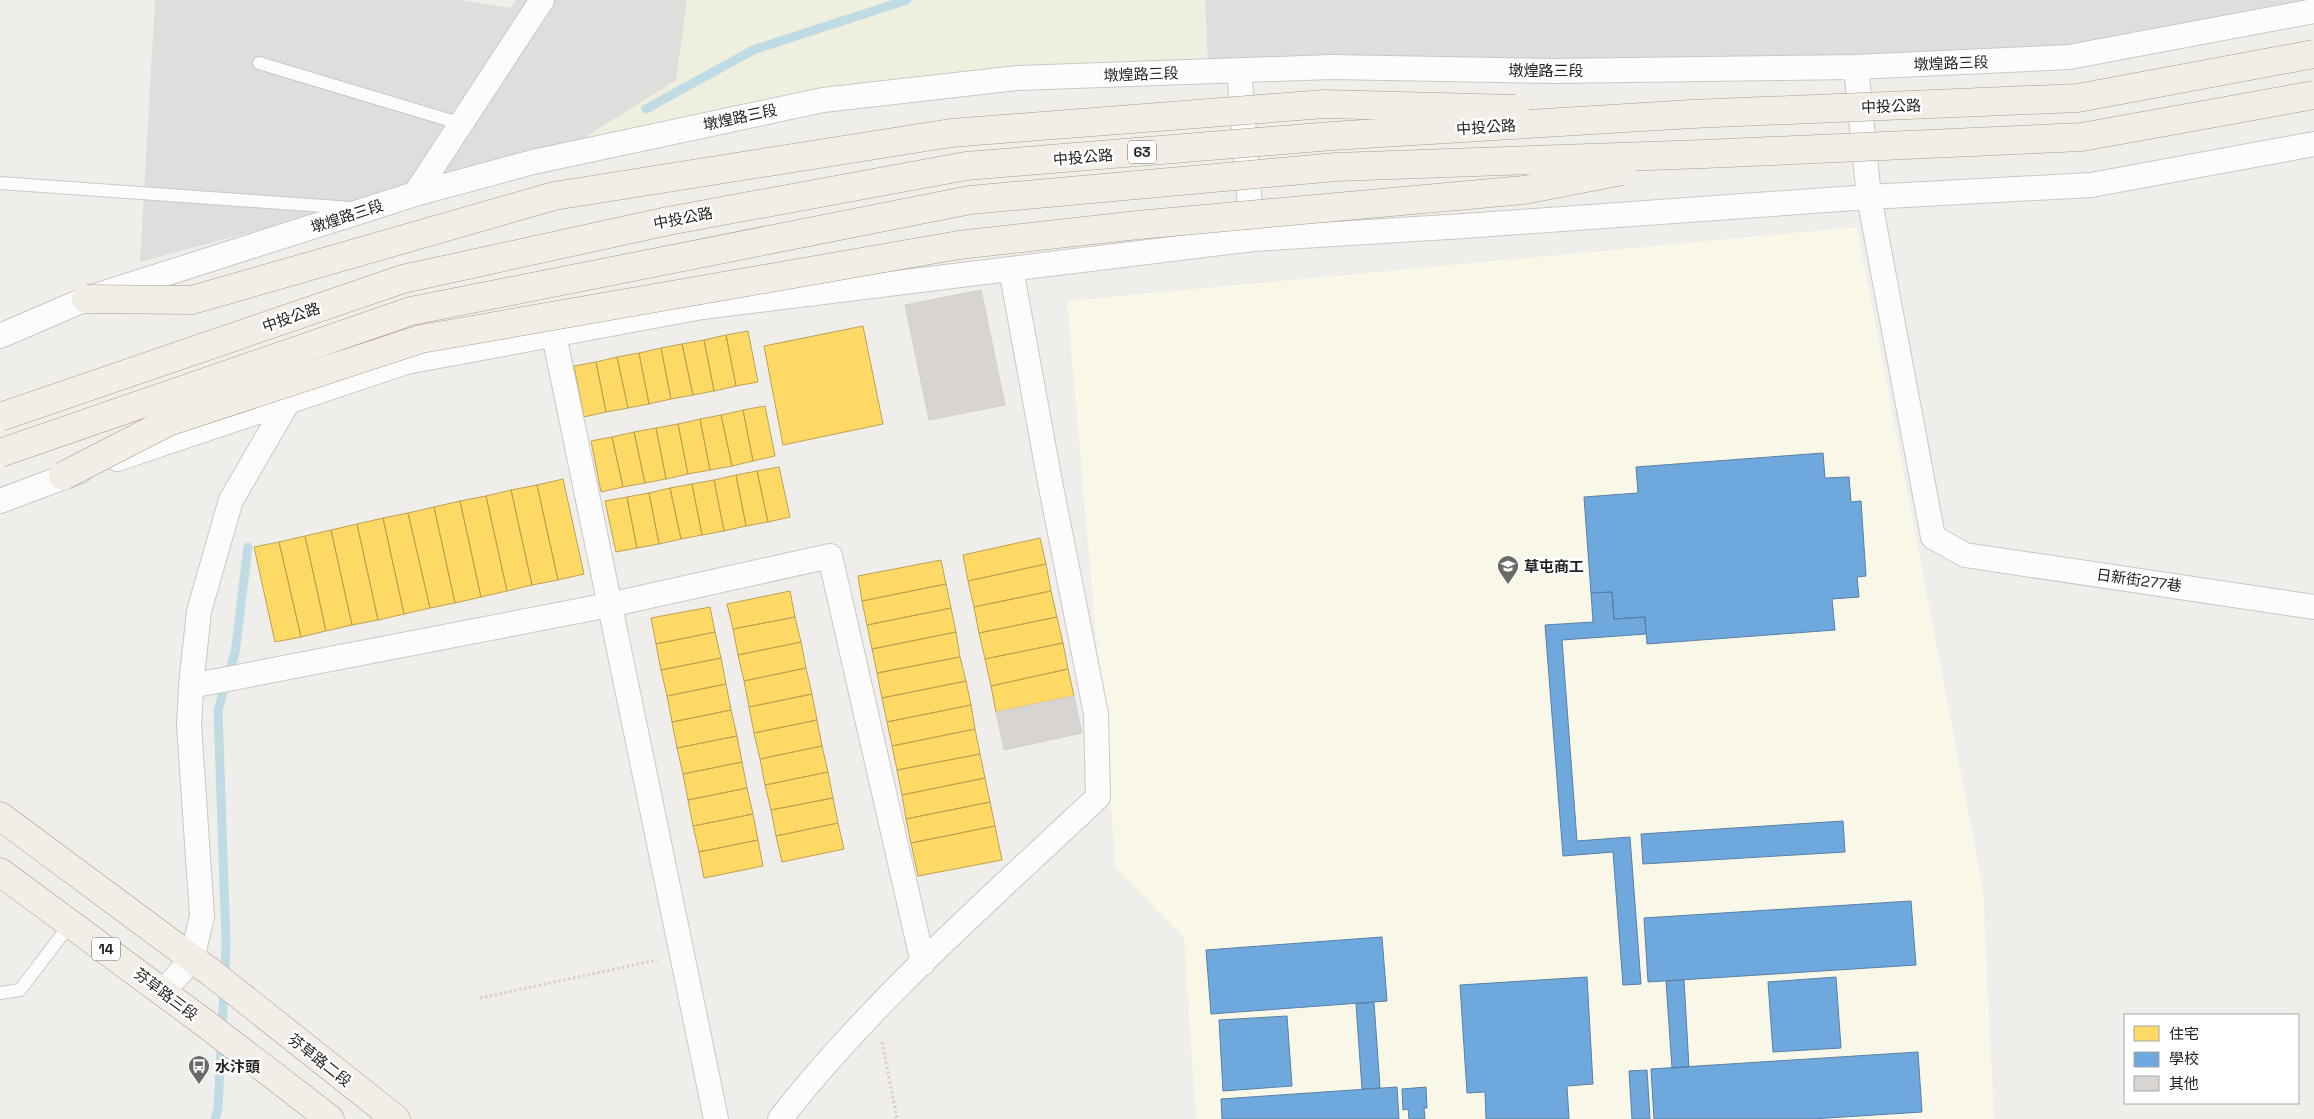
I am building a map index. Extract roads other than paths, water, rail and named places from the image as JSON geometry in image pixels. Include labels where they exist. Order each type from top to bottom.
[{"type":"main road","name":"中投公路","points":[[0,417],[403,279],[668,221],[966,166],[1332,136],[1692,114],[2078,98],[2314,54]]},
{"type":"main road","name":"63","points":[[0,453],[410,311],[970,200],[1336,167],[1705,154],[2082,137],[2314,94]]},
{"type":"main road","points":[[86,299],[192,300],[554,196],[950,134],[1326,104],[1692,114]]},
{"type":"main road","points":[[63,476],[168,422],[421,339],[959,245],[1138,226],[1524,190],[1705,154]]},
{"type":"main road","points":[[0,816],[202,967]]},
{"type":"main road","name":"芬草路三段","points":[[0,872],[210,1027],[330,1119]]},
{"type":"main road","name":"芬草路二段","points":[[202,967],[396,1119]]},
{"type":"street","points":[[415,194],[542,0]]},
{"type":"street","name":"墩煌路三段","points":[[0,336],[86,299],[415,194],[533,162],[823,100],[1018,78],[1239,70],[1331,67],[1556,71],[1856,67],[2069,58],[2314,11]]},
{"type":"street","points":[[1856,67],[1869,197]]},
{"type":"street","points":[[1239,70],[1253,238]]},
{"type":"street","points":[[0,501],[63,476],[406,362],[702,307],[1253,238],[1464,226],[1869,197],[2091,185],[2314,144]]},
{"type":"street","name":"日新街277巷","points":[[1869,197],[1933,537],[1965,555],[2314,607]]},
{"type":"street","points":[[780,1119],[818,1071],[923,963],[1098,797],[1096,714],[1050,482],[1012,269]]},
{"type":"street","points":[[554,335],[716,1119]]},
{"type":"street","points":[[163,992],[202,967],[202,916],[189,725],[199,611],[231,500],[288,402]]},
{"type":"street","points":[[191,686],[609,605],[830,556],[923,963]]},
{"type":"lane","points":[[259,63],[462,124]]},
{"type":"lane","points":[[0,183],[369,210]]},
{"type":"lane","points":[[0,993],[20,990],[71,923]]},
{"type":"waterway","points":[[646,109],[753,50],[907,0]]},
{"type":"waterway","points":[[225,976],[226,942],[218,710],[235,653],[248,547]]},
{"type":"waterway","points":[[215,1119],[218,1109],[224,989]]},
{"type":"place","name":"草屯商工","points":[[1508,585]]},
{"type":"place","name":"水汴頭","points":[[199,1085]]}]
